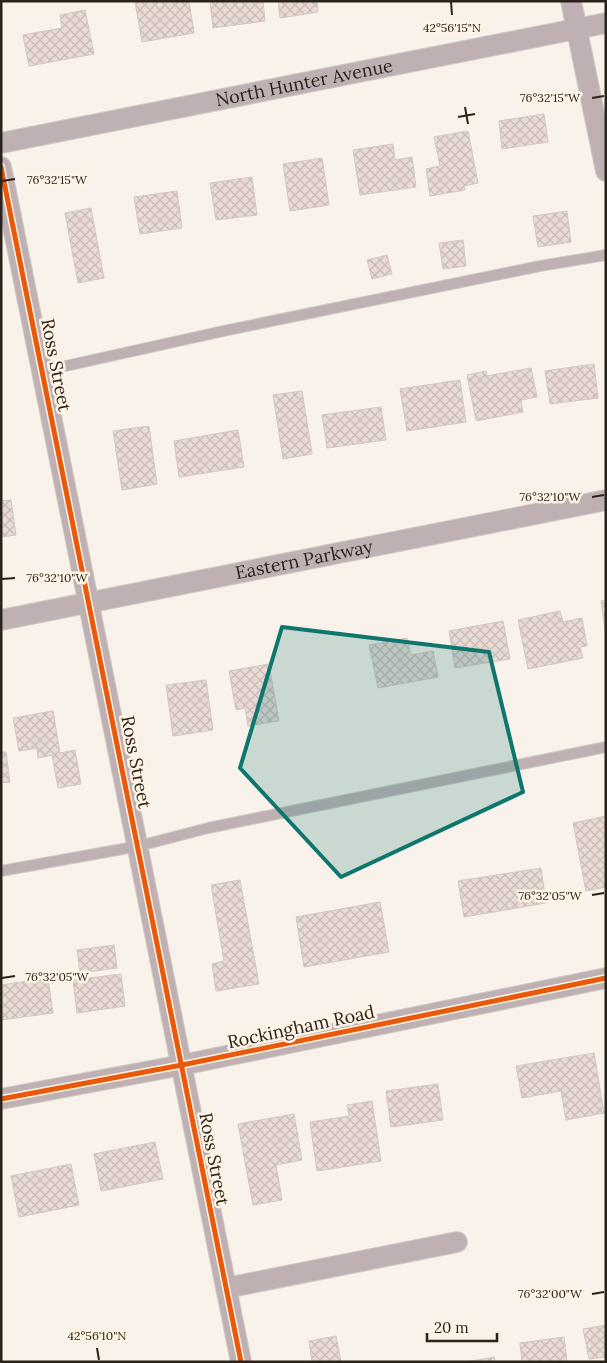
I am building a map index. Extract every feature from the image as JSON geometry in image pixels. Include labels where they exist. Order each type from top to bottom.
[{"type":"street","points":[[571,1],[606,171]]},
{"type":"street","name":"North Hunter Avenue","points":[[1,143],[606,23]]},
{"type":"street","name":"Ross Street","points":[[1,168],[139,846],[241,1362]]},
{"type":"street","name":"Eastern Parkway","points":[[1,620],[606,500]]},
{"type":"street","name":"Rockingham Road","points":[[1,1099],[182,1065],[606,978]]},
{"type":"street","points":[[226,1288],[457,1242]]},
{"type":"lane","points":[[43,371],[228,330],[540,266],[606,255]]},
{"type":"lane","points":[[1,871],[139,846],[208,828],[606,747]]},
{"type":"highlighted area","points":[[282,627],[489,652],[523,792],[341,877],[240,768]]},
{"type":"building","points":[[189,1],[194,33],[142,42],[135,2]]},
{"type":"building","points":[[210,1],[263,1],[265,21],[213,28]]},
{"type":"building","points":[[278,1],[317,1],[318,12],[280,18]]},
{"type":"building","points":[[85,10],[94,54],[29,66],[23,35],[62,28],[60,15]]},
{"type":"building","points":[[544,114],[548,142],[502,149],[499,121]]},
{"type":"building","points":[[468,131],[478,183],[464,186],[465,190],[430,196],[426,169],[440,166],[434,137]]},
{"type":"building","points":[[393,144],[395,160],[412,157],[416,187],[360,195],[353,150]]},
{"type":"building","points":[[322,158],[329,205],[290,211],[283,164]]},
{"type":"building","points":[[252,177],[257,215],[216,220],[210,183]]},
{"type":"building","points":[[177,191],[182,228],[140,234],[134,197]]},
{"type":"building","points":[[91,208],[104,278],[78,283],[65,213]]},
{"type":"building","points":[[567,211],[571,242],[538,247],[533,216]]},
{"type":"building","points":[[463,240],[466,266],[443,269],[439,243]]},
{"type":"building","points":[[387,255],[392,274],[372,279],[367,260]]},
{"type":"building","points":[[594,364],[598,398],[550,404],[545,371]]},
{"type":"building","points":[[531,368],[537,397],[521,400],[523,412],[476,421],[467,375],[486,371],[487,376]]},
{"type":"building","points":[[460,380],[466,422],[407,431],[400,389]]},
{"type":"building","points":[[302,391],[312,454],[283,459],[273,395]]},
{"type":"building","points":[[381,407],[386,440],[327,448],[322,415]]},
{"type":"building","points":[[149,426],[157,484],[122,490],[113,431]]},
{"type":"building","points":[[238,430],[244,467],[179,477],[174,441]]},
{"type":"building","points":[[11,500],[16,535],[1,537],[1,501]]},
{"type":"building","points":[[606,600],[606,636],[601,601]]},
{"type":"building","points":[[560,611],[563,622],[582,618],[587,646],[580,647],[583,658],[528,669],[518,620]]},
{"type":"building","points":[[503,621],[510,659],[455,668],[449,631]]},
{"type":"building","points":[[407,638],[411,655],[433,651],[438,677],[378,688],[369,645]]},
{"type":"building","points":[[269,664],[279,721],[248,726],[245,708],[236,710],[229,671]]},
{"type":"building","points":[[206,680],[213,730],[173,736],[166,685]]},
{"type":"building","points":[[53,711],[60,753],[75,750],[81,784],[58,788],[52,755],[38,758],[37,748],[19,751],[13,718]]},
{"type":"building","points":[[1,752],[6,752],[10,782],[1,783]]},
{"type":"building","points":[[606,816],[606,887],[586,891],[573,823]]},
{"type":"building","points":[[541,868],[546,903],[464,917],[458,881]]},
{"type":"building","points":[[240,880],[259,984],[216,991],[212,964],[224,961],[211,885]]},
{"type":"building","points":[[380,902],[389,952],[304,967],[296,917]]},
{"type":"building","points":[[114,945],[117,968],[80,973],[77,950]]},
{"type":"building","points":[[121,974],[125,1006],[77,1013],[73,980]]},
{"type":"building","points":[[48,978],[53,1013],[1,1020],[1,985]]},
{"type":"building","points":[[594,1053],[604,1113],[566,1120],[561,1091],[522,1098],[516,1066]]},
{"type":"building","points":[[438,1084],[443,1120],[391,1127],[386,1091]]},
{"type":"building","points":[[372,1101],[381,1161],[317,1171],[310,1122],[349,1116],[347,1105]]},
{"type":"building","points":[[294,1114],[302,1160],[276,1165],[282,1200],[253,1205],[238,1124]]},
{"type":"building","points":[[155,1142],[163,1179],[101,1191],[94,1154]]},
{"type":"building","points":[[71,1164],[79,1205],[19,1217],[11,1176]]},
{"type":"building","points":[[606,1325],[606,1357],[589,1359],[583,1329]]},
{"type":"building","points":[[336,1336],[341,1362],[312,1362],[309,1341]]},
{"type":"building","points":[[564,1337],[567,1362],[522,1362],[520,1343]]},
{"type":"building","points":[[494,1357],[495,1362],[465,1362]]},
{"type":"cycle path","points":[[1,167],[241,1362]]},
{"type":"cycle path","points":[[1,1099],[182,1065],[606,978]]}]
